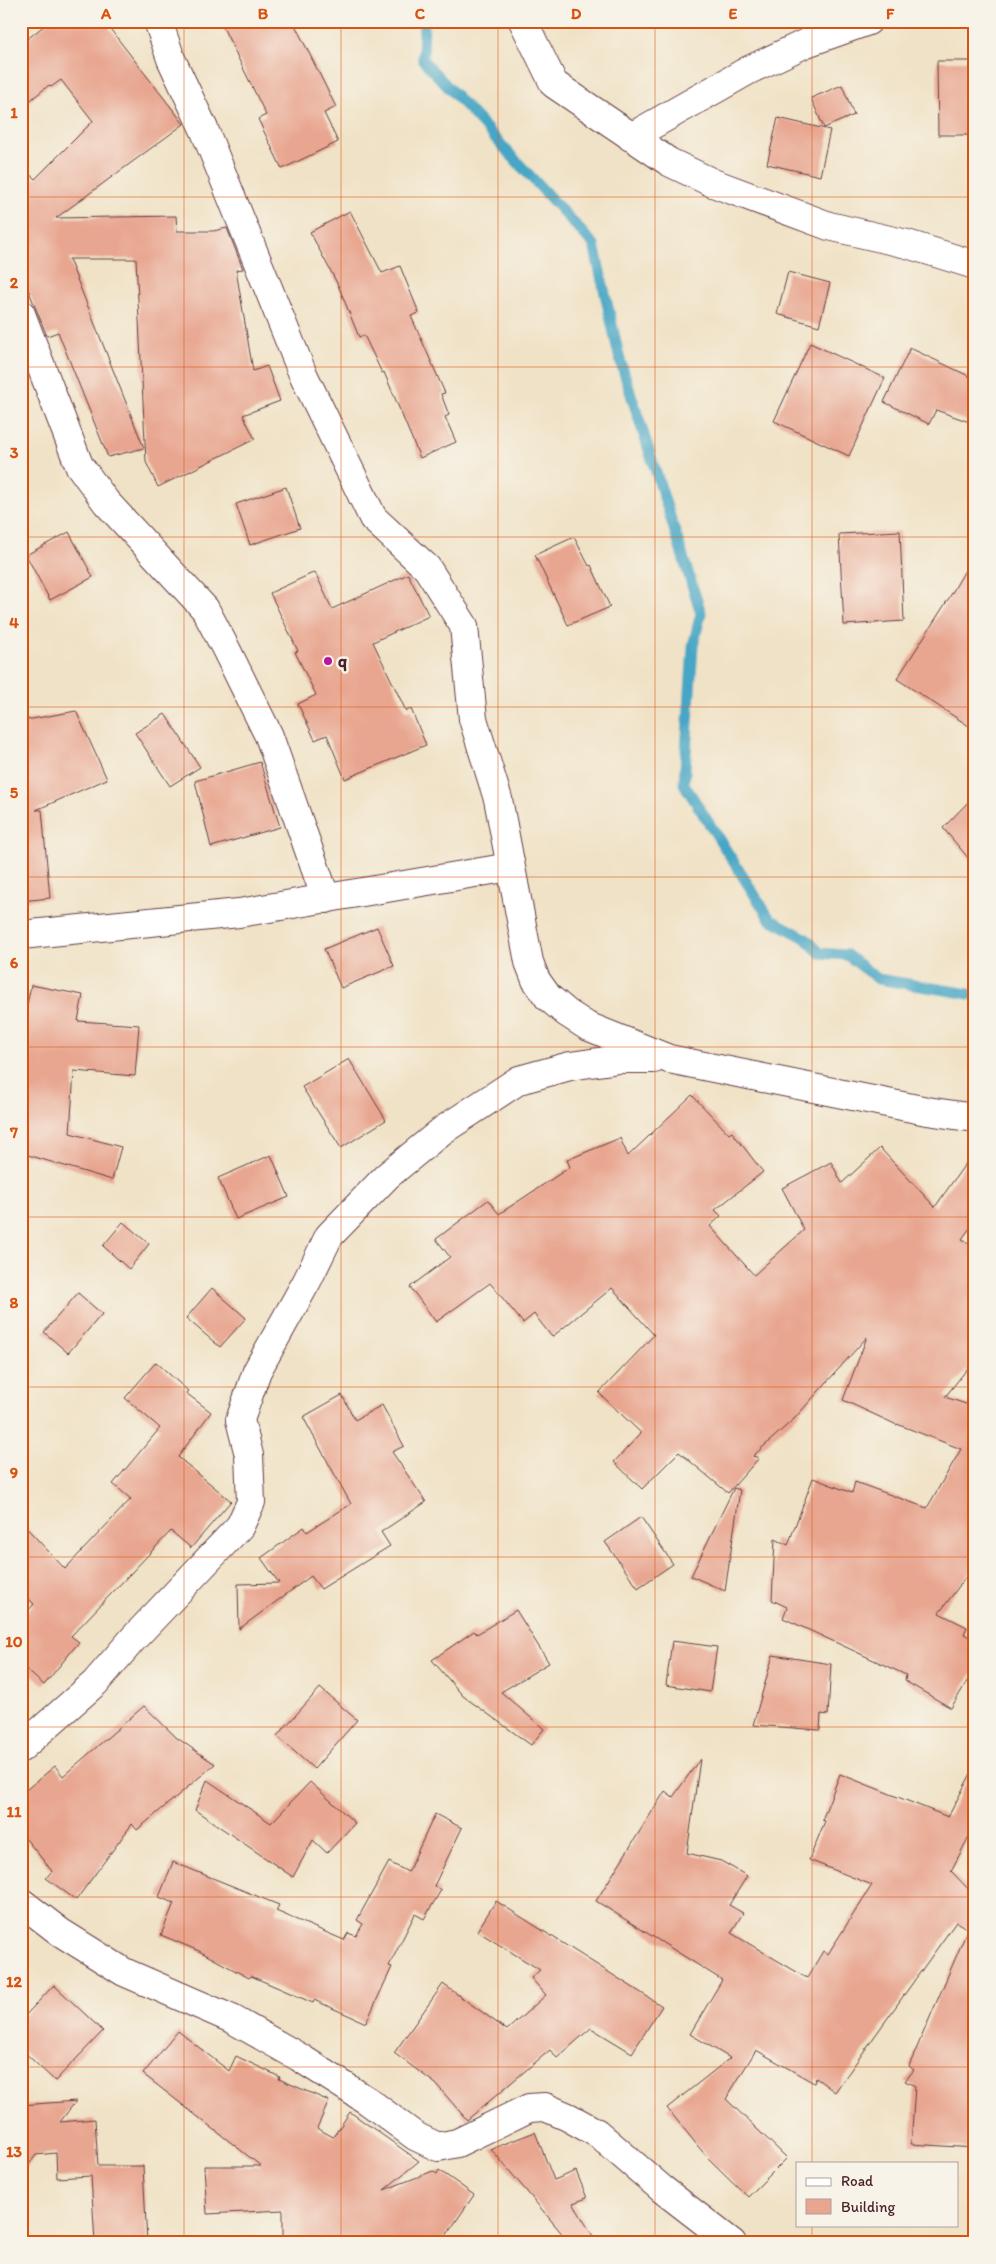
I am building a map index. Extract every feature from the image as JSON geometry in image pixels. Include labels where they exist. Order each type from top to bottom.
[{"type":"street","points":[[158,21],[172,59],[204,129],[302,372],[373,518],[428,568],[464,626],[473,719],[498,799],[529,962],[536,980],[548,996],[567,1013],[587,1026],[669,1059],[918,1109],[975,1118]]},
{"type":"street","points":[[523,21],[554,84],[668,162],[713,183],[829,226],[907,244],[975,265]]},
{"type":"street","points":[[631,137],[749,70],[806,43],[868,21]]},
{"type":"street","points":[[21,314],[79,465],[106,502],[205,609],[222,641],[268,736],[326,900]]},
{"type":"street","points":[[21,935],[168,922],[326,900],[510,867]]},
{"type":"street","points":[[21,1748],[95,1683],[133,1639],[240,1526],[251,1502],[250,1455],[240,1420],[257,1371],[307,1281],[329,1236],[387,1176],[443,1130],[519,1080],[570,1066],[619,1059],[669,1059]]},
{"type":"street","points":[[21,1902],[60,1932],[124,1972],[232,2019],[300,2057],[368,2101],[415,2136],[438,2147],[457,2143],[529,2108],[545,2107],[568,2117],[596,2133],[732,2243]]},
{"type":"building","points":[[50,21],[104,21],[184,124],[56,218],[176,216],[177,231],[213,231],[227,228],[243,269],[236,270],[253,371],[267,366],[280,401],[243,415],[255,439],[158,487],[146,462],[136,259],[69,259],[144,448],[108,457],[58,332],[47,336],[21,272],[21,167],[35,179],[93,121],[61,80],[51,87],[49,85],[21,108],[21,44]]},
{"type":"building","points":[[220,21],[293,21],[336,107],[324,113],[338,142],[282,169],[258,119],[266,115]]},
{"type":"building","points":[[937,61],[975,61],[975,135],[938,135]]},
{"type":"building","points":[[842,85],[854,115],[824,128],[811,98]]},
{"type":"building","points":[[778,118],[830,130],[820,176],[767,164]]},
{"type":"building","points":[[350,211],[382,273],[400,266],[419,313],[411,316],[445,393],[441,394],[449,415],[445,417],[456,442],[420,458],[384,372],[382,373],[364,335],[359,337],[338,285],[310,232]]},
{"type":"building","points":[[788,272],[830,283],[819,326],[777,314]]},
{"type":"building","points":[[810,343],[885,378],[849,456],[774,421]]},
{"type":"building","points":[[910,348],[975,379],[975,424],[936,410],[929,424],[884,402]]},
{"type":"building","points":[[286,487],[300,528],[250,545],[236,504]]},
{"type":"building","points":[[900,531],[904,621],[844,625],[839,534]]},
{"type":"building","points":[[69,532],[93,577],[50,600],[26,555]]},
{"type":"building","points":[[574,537],[589,566],[591,565],[610,607],[568,625],[535,555]]},
{"type":"building","points":[[975,553],[975,730],[897,679],[949,598]]},
{"type":"building","points":[[315,572],[332,609],[408,574],[429,616],[373,642],[406,711],[411,709],[426,745],[345,779],[327,735],[315,740],[298,704],[316,695],[295,652],[298,651],[270,593]]},
{"type":"building","points":[[76,711],[107,779],[36,810],[42,810],[50,898],[21,901],[21,721]]},
{"type":"building","points":[[165,714],[200,767],[170,786],[135,733]]},
{"type":"building","points":[[260,762],[280,827],[211,847],[195,781]]},
{"type":"building","points":[[975,795],[975,866],[943,828]]},
{"type":"building","points":[[377,927],[394,966],[341,988],[324,949]]},
{"type":"building","points":[[31,985],[83,995],[78,1021],[139,1025],[135,1076],[74,1071],[70,1133],[121,1147],[112,1180],[21,1153],[21,1035]]},
{"type":"building","points":[[349,1059],[386,1120],[341,1148],[302,1087]]},
{"type":"building","points":[[692,1095],[729,1134],[732,1132],[763,1172],[715,1210],[721,1216],[710,1226],[754,1275],[804,1230],[782,1188],[831,1162],[842,1183],[880,1148],[935,1207],[975,1150],[975,1221],[962,1239],[975,1249],[975,1359],[945,1397],[975,1407],[975,1565],[939,1613],[967,1627],[964,1634],[975,1640],[975,1668],[951,1708],[905,1681],[906,1675],[783,1618],[787,1607],[772,1600],[775,1539],[788,1545],[813,1478],[852,1493],[855,1482],[927,1508],[961,1449],[897,1425],[843,1400],[867,1337],[794,1419],[753,1456],[759,1458],[728,1493],[679,1452],[642,1489],[614,1462],[641,1433],[599,1393],[654,1335],[612,1288],[552,1337],[534,1314],[523,1323],[490,1283],[436,1322],[410,1287],[450,1257],[436,1239],[488,1200],[499,1214],[570,1167],[567,1160],[620,1138],[628,1156]]},
{"type":"building","points":[[271,1155],[289,1197],[236,1219],[218,1178]]},
{"type":"building","points":[[123,1222],[149,1244],[129,1269],[103,1246]]},
{"type":"building","points":[[212,1288],[246,1318],[220,1347],[186,1318]]},
{"type":"building","points":[[78,1293],[102,1314],[68,1353],[44,1332]]},
{"type":"building","points":[[156,1362],[188,1391],[186,1393],[211,1412],[178,1457],[231,1501],[191,1548],[171,1531],[71,1636],[79,1642],[44,1685],[21,1665],[21,1619],[34,1604],[21,1591],[21,1522],[65,1569],[131,1499],[113,1484],[160,1428],[125,1398]]},
{"type":"building","points":[[342,1395],[355,1420],[382,1405],[404,1446],[392,1452],[426,1502],[381,1532],[390,1546],[321,1589],[311,1576],[239,1629],[238,1584],[279,1583],[261,1558],[304,1527],[307,1532],[351,1504],[303,1417]]},
{"type":"building","points":[[734,1488],[740,1490],[725,1591],[691,1576]]},
{"type":"building","points":[[641,1517],[673,1564],[638,1588],[605,1542]]},
{"type":"building","points":[[516,1610],[549,1663],[501,1692],[544,1729],[531,1745],[463,1696],[432,1660],[474,1631],[477,1634]]},
{"type":"building","points":[[672,1641],[717,1647],[710,1692],[666,1685]]},
{"type":"building","points":[[773,1655],[831,1664],[828,1715],[821,1714],[820,1730],[753,1725]]},
{"type":"building","points":[[320,1688],[357,1720],[314,1769],[277,1736]]},
{"type":"building","points":[[144,1706],[177,1738],[215,1764],[137,1830],[132,1824],[76,1900],[46,1878],[52,1871],[21,1833],[21,1794],[55,1766],[63,1776]]},
{"type":"building","points":[[700,1759],[687,1853],[721,1861],[747,1876],[729,1905],[743,1913],[731,1933],[807,1978],[823,1951],[828,1954],[872,1885],[809,1860],[825,1821],[822,1820],[840,1774],[948,1817],[975,1766],[975,1825],[951,1871],[975,1896],[975,2148],[911,2144],[915,2086],[905,2081],[914,2070],[909,2066],[968,1929],[956,1922],[835,2092],[816,2078],[814,2083],[756,2050],[726,2099],[787,2158],[748,2197],[706,2156],[667,2108],[730,2058],[690,2034],[722,1980],[596,1901],[665,1791],[673,1797]]},
{"type":"building","points":[[207,1780],[271,1823],[310,1782],[355,1823],[327,1853],[313,1840],[293,1877],[195,1810]]},
{"type":"building","points":[[435,1814],[462,1828],[434,1886],[441,1890],[424,1919],[415,1914],[389,1966],[392,1967],[366,2023],[314,2000],[313,2003],[251,1976],[249,1978],[199,1951],[161,1935],[174,1903],[159,1897],[173,1862],[279,1905],[276,1911],[344,1940],[348,1933],[356,1936],[363,1924],[357,1920],[389,1862],[408,1872]]},
{"type":"building","points":[[496,1901],[662,2006],[632,2053],[591,2028],[557,2058],[550,2050],[467,2120],[436,2084],[394,2053],[443,1984],[507,2030],[546,1995],[531,1978],[540,1970],[477,1931]]},
{"type":"building","points":[[54,1985],[103,2031],[55,2081],[21,2049],[21,2020]]},
{"type":"building","points":[[178,2031],[229,2071],[236,2056],[280,2077],[279,2079],[329,2101],[317,2128],[333,2137],[350,2112],[419,2161],[384,2190],[433,2171],[437,2174],[439,2170],[474,2195],[441,2243],[283,2243],[283,2210],[207,2214],[204,2166],[261,2166],[143,2074]]},
{"type":"building","points":[[76,2101],[60,2122],[95,2119],[98,2166],[143,2166],[147,2243],[95,2243],[91,2176],[57,2178],[56,2153],[36,2155],[21,2175],[21,2105]]},
{"type":"building","points":[[535,2132],[554,2180],[576,2171],[587,2198],[573,2203],[597,2243],[570,2243],[491,2149]]},
{"type":"waterway","points":[[424,21],[423,60],[594,245],[620,360],[701,613],[693,646],[684,784],[770,919],[805,938],[820,953],[847,955],[878,979],[975,995]]},
{"type":"place","name":"q","points":[[328,661]]}]
